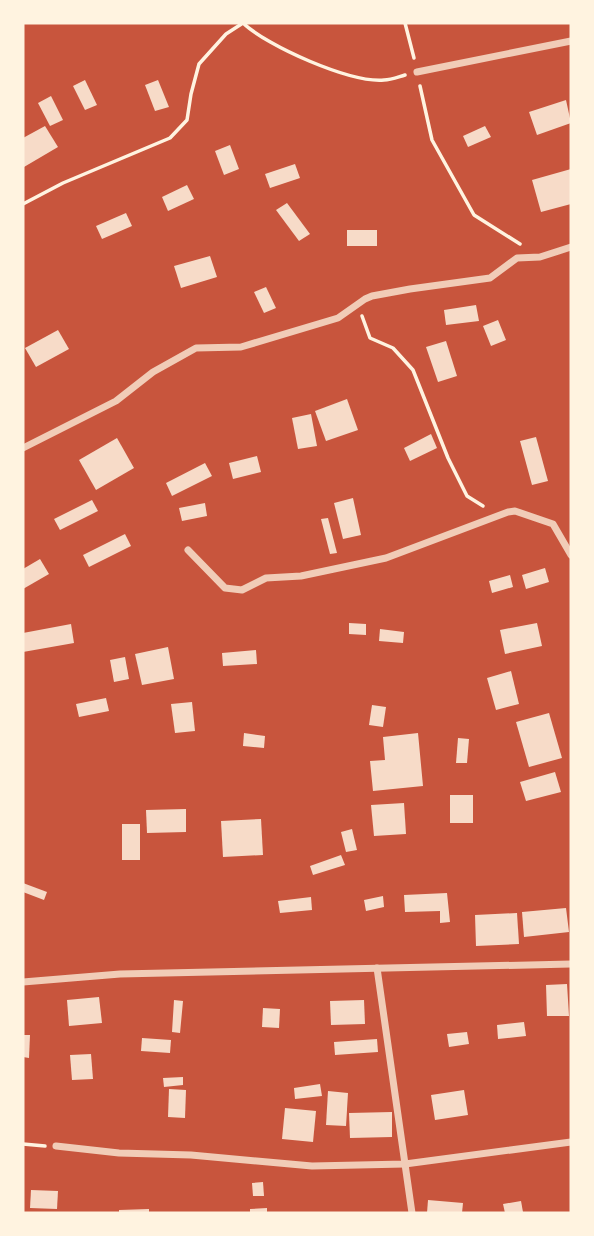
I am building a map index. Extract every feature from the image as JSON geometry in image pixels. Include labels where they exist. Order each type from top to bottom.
[{"type":"street","points":[[417,72],[571,41]]},
{"type":"street","points":[[23,448],[116,401],[153,372],[188,350],[241,347],[338,318],[365,299],[397,291],[490,278],[517,258],[540,257],[571,247]]},
{"type":"street","points":[[188,550],[225,588],[242,590],[266,578],[301,576],[386,558],[515,511],[553,524],[571,555]]},
{"type":"street","points":[[23,982],[120,974],[571,964]]},
{"type":"street","points":[[377,968],[412,1213]]},
{"type":"street","points":[[56,1146],[312,1166],[405,1164],[571,1142]]},
{"type":"path","points":[[23,204],[63,183],[170,138],[187,120],[199,64],[226,34],[243,23],[254,33],[303,58],[357,78],[384,80],[417,72]]},
{"type":"path","points":[[405,23],[432,140],[474,215],[540,257]]},
{"type":"path","points":[[358,304],[370,338],[393,348],[413,370],[448,458],[467,496],[489,509],[508,512]]},
{"type":"path","points":[[23,1144],[56,1146]]},
{"type":"building","points":[[85,80],[97,105],[85,110],[73,86]]},
{"type":"building","points":[[158,80],[169,107],[155,111],[145,85]]},
{"type":"building","points":[[51,96],[63,120],[50,126],[38,103]]},
{"type":"building","points":[[566,100],[571,123],[537,135],[529,112]]},
{"type":"building","points":[[45,126],[58,147],[24,167],[23,138]]},
{"type":"building","points":[[485,126],[491,137],[468,147],[463,136]]},
{"type":"building","points":[[230,145],[239,169],[224,175],[215,151]]},
{"type":"building","points":[[295,164],[300,178],[270,188],[265,174]]},
{"type":"building","points":[[571,169],[571,204],[541,212],[532,180]]},
{"type":"building","points":[[187,185],[194,199],[168,211],[162,197]]},
{"type":"building","points":[[287,203],[310,234],[299,241],[276,210]]},
{"type":"building","points":[[126,213],[132,226],[102,239],[96,226]]},
{"type":"building","points":[[347,230],[377,230],[377,246],[347,246]]},
{"type":"building","points":[[210,256],[217,277],[181,288],[174,266]]},
{"type":"building","points":[[266,287],[276,308],[264,313],[254,292]]},
{"type":"building","points":[[476,305],[479,321],[446,325],[444,310]]},
{"type":"building","points":[[498,320],[506,340],[491,346],[483,326]]},
{"type":"building","points":[[58,330],[69,349],[36,367],[25,348]]},
{"type":"building","points":[[446,341],[457,376],[438,382],[426,347]]},
{"type":"building","points":[[347,399],[358,430],[326,441],[315,411]]},
{"type":"building","points":[[311,414],[317,446],[298,449],[292,418]]},
{"type":"building","points":[[431,434],[437,448],[410,461],[404,448]]},
{"type":"building","points":[[536,437],[548,481],[532,485],[520,441]]},
{"type":"building","points":[[117,438],[134,468],[96,490],[79,460]]},
{"type":"building","points":[[257,456],[261,472],[233,479],[229,463]]},
{"type":"building","points":[[205,463],[212,476],[172,496],[166,483]]},
{"type":"building","points":[[353,498],[361,535],[343,539],[334,503]]},
{"type":"building","points":[[92,500],[98,511],[60,530],[54,519]]},
{"type":"building","points":[[205,503],[207,516],[182,521],[179,508]]},
{"type":"building","points":[[328,518],[337,553],[330,554],[321,519]]},
{"type":"building","points":[[125,534],[131,546],[89,567],[83,555]]},
{"type":"building","points":[[40,559],[49,574],[23,589],[23,569]]},
{"type":"building","points":[[545,568],[549,582],[526,589],[522,575]]},
{"type":"building","points":[[510,575],[513,587],[492,593],[489,581]]},
{"type":"building","points":[[349,623],[366,624],[366,635],[349,634]]},
{"type":"building","points":[[537,623],[542,646],[505,654],[500,630]]},
{"type":"building","points":[[71,624],[74,643],[23,652],[23,633]]},
{"type":"building","points":[[380,629],[404,632],[403,643],[379,641]]},
{"type":"building","points":[[168,647],[174,679],[142,685],[135,654]]},
{"type":"building","points":[[256,650],[257,664],[223,666],[222,653]]},
{"type":"building","points":[[125,657],[129,679],[114,682],[110,660]]},
{"type":"building","points":[[511,671],[519,704],[496,710],[487,678]]},
{"type":"building","points":[[106,698],[109,711],[79,717],[76,704]]},
{"type":"building","points":[[192,702],[195,731],[175,733],[171,704]]},
{"type":"building","points":[[372,705],[386,707],[383,727],[369,725]]},
{"type":"building","points":[[549,713],[562,758],[529,767],[516,722]]},
{"type":"building","points":[[244,733],[265,736],[264,748],[243,746]]},
{"type":"building","points":[[418,733],[423,786],[373,791],[370,761],[385,760],[383,737]]},
{"type":"building","points":[[458,738],[469,739],[467,763],[456,763]]},
{"type":"building","points":[[555,772],[561,792],[526,801],[520,782]]},
{"type":"building","points":[[450,795],[473,795],[473,823],[450,823]]},
{"type":"building","points":[[404,803],[406,834],[374,836],[371,805]]},
{"type":"building","points":[[186,809],[186,832],[147,833],[146,810]]},
{"type":"building","points":[[261,819],[263,855],[223,857],[221,821]]},
{"type":"building","points":[[122,824],[140,824],[140,860],[122,860]]},
{"type":"building","points":[[352,829],[357,850],[346,852],[341,832]]},
{"type":"building","points":[[341,855],[345,865],[313,875],[310,866]]},
{"type":"building","points":[[23,883],[47,892],[44,900],[23,892]]},
{"type":"building","points":[[447,893],[450,922],[440,923],[440,911],[405,912],[404,895]]},
{"type":"building","points":[[383,896],[384,907],[366,911],[364,900]]},
{"type":"building","points":[[311,897],[312,910],[280,913],[278,901]]},
{"type":"building","points":[[566,908],[569,932],[524,937],[522,912]]},
{"type":"building","points":[[517,913],[519,944],[476,946],[475,915]]},
{"type":"building","points":[[567,984],[569,1016],[547,1016],[546,985]]},
{"type":"building","points":[[99,997],[102,1023],[69,1026],[67,1000]]},
{"type":"building","points":[[174,1000],[183,1001],[180,1033],[172,1032]]},
{"type":"building","points":[[364,1000],[365,1024],[331,1025],[330,1001]]},
{"type":"building","points":[[263,1008],[280,1009],[279,1028],[262,1027]]},
{"type":"building","points":[[524,1022],[526,1036],[498,1039],[497,1025]]},
{"type":"building","points":[[467,1032],[469,1044],[449,1047],[447,1034]]},
{"type":"building","points":[[23,1035],[30,1035],[29,1058],[23,1057]]},
{"type":"building","points":[[142,1038],[171,1040],[170,1053],[141,1051]]},
{"type":"building","points":[[377,1039],[378,1052],[335,1055],[334,1042]]},
{"type":"building","points":[[91,1054],[93,1079],[72,1080],[70,1055]]},
{"type":"building","points":[[183,1077],[183,1085],[164,1087],[163,1078]]},
{"type":"building","points":[[320,1084],[322,1096],[295,1099],[294,1088]]},
{"type":"building","points":[[169,1089],[186,1090],[185,1118],[168,1117]]},
{"type":"building","points":[[464,1090],[468,1115],[435,1120],[431,1095]]},
{"type":"building","points":[[328,1091],[348,1093],[346,1126],[326,1125]]},
{"type":"building","points":[[285,1108],[316,1111],[313,1142],[282,1139]]},
{"type":"building","points":[[392,1112],[392,1137],[350,1138],[349,1113]]},
{"type":"building","points":[[263,1182],[264,1196],[253,1196],[252,1183]]},
{"type":"building","points":[[31,1190],[58,1191],[57,1209],[30,1208]]},
{"type":"building","points":[[428,1200],[463,1203],[462,1213],[427,1213]]},
{"type":"building","points":[[521,1201],[523,1212],[505,1213],[503,1204]]},
{"type":"building","points":[[267,1208],[267,1213],[250,1213],[250,1209]]},
{"type":"building","points":[[149,1209],[149,1213],[119,1213],[119,1210]]}]
